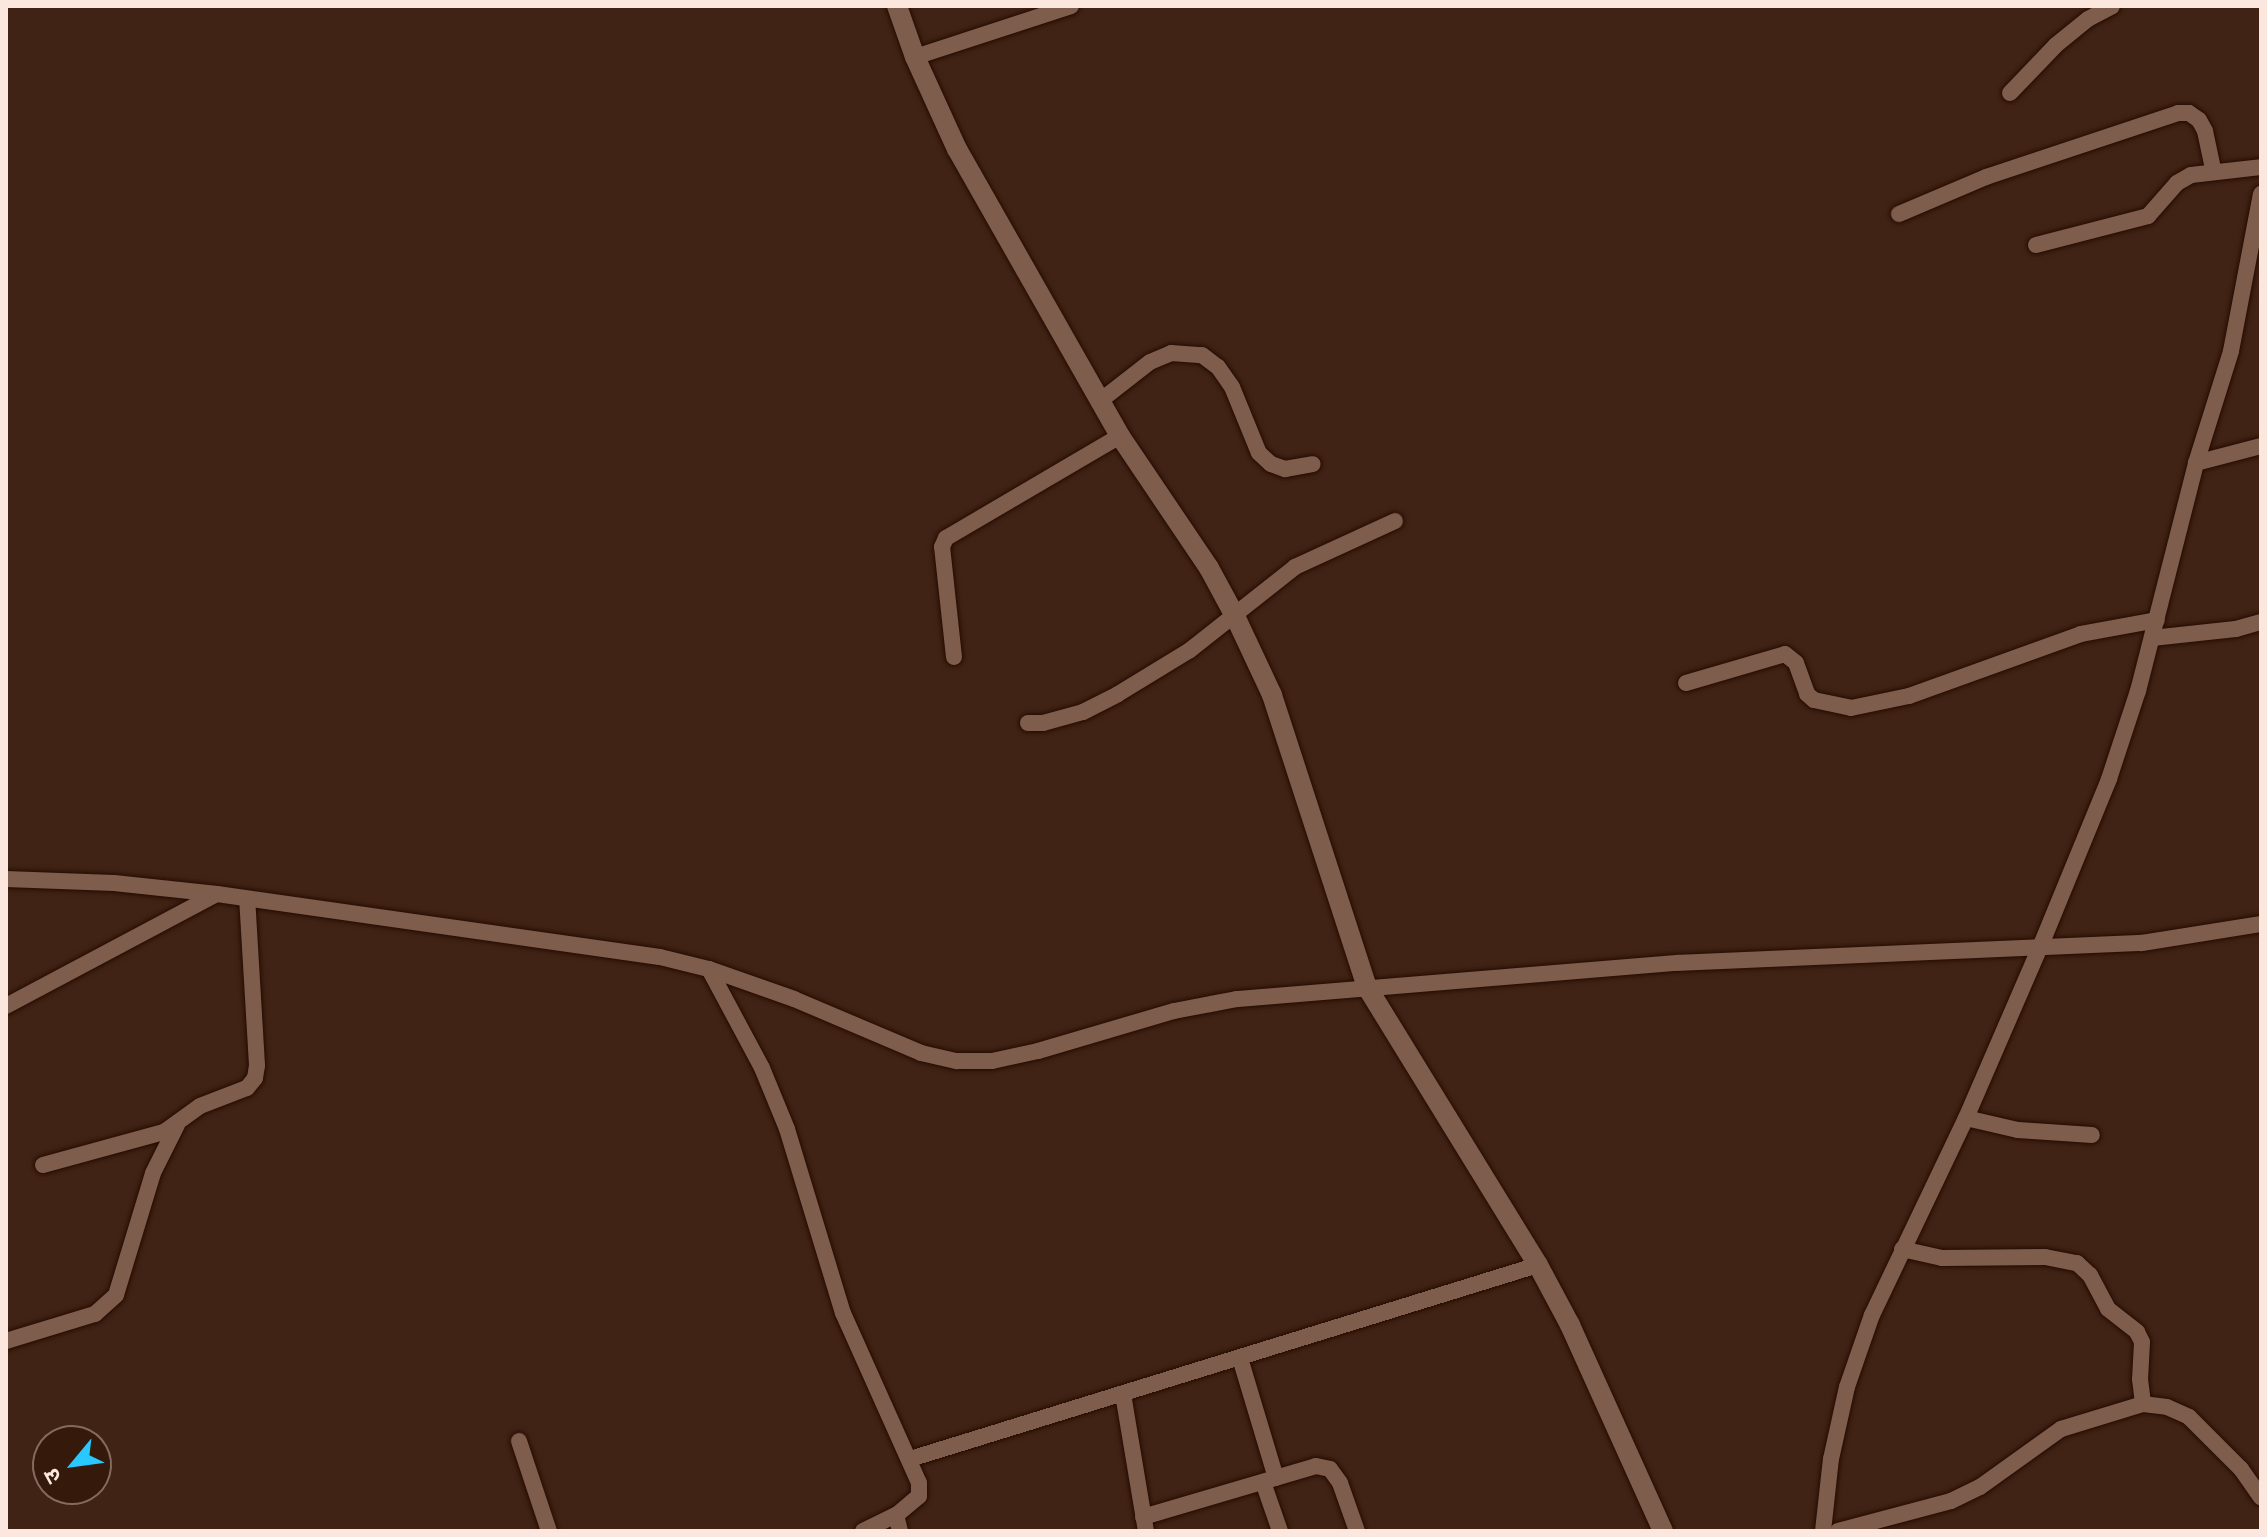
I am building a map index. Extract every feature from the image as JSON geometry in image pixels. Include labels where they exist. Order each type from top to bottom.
[{"type":"street","points":[[897,6],[915,57],[957,149],[1120,436],[1209,568],[1235,616],[1272,695],[1367,987],[1538,1265],[1570,1325],[1663,1531]]},
{"type":"street","points":[[915,57],[1071,6]]},
{"type":"street","points":[[2010,93],[2056,45],[2088,19],[2112,6]]},
{"type":"street","points":[[1899,214],[1986,177],[2178,113],[2189,113],[2199,120],[2205,131],[2213,170]]},
{"type":"street","points":[[2036,245],[2148,216],[2177,183],[2191,175],[2213,170],[2261,167]]},
{"type":"street","points":[[1823,1531],[1831,1459],[1847,1387],[1872,1315],[1966,1118],[2109,779],[2157,620],[2196,463],[2231,351],[2259,227],[2261,194]]},
{"type":"street","points":[[1100,401],[1150,362],[1171,353],[1202,355],[1218,367],[1232,387],[1251,437],[1265,458],[1285,469],[1313,464]]},
{"type":"street","points":[[954,657],[942,547],[946,538],[1120,436]]},
{"type":"street","points":[[2196,463],[2261,446]]},
{"type":"street","points":[[1028,723],[1043,723],[1083,712],[1190,650],[1295,567],[1395,521]]},
{"type":"street","points":[[1686,683],[1785,654],[1796,663],[1807,694],[1814,700],[1851,708],[1909,696],[2081,634],[2157,620]]},
{"type":"street","points":[[2152,638],[2212,633],[2261,622]]},
{"type":"street","points":[[6,879],[114,883],[217,894],[600,947],[709,969],[794,999],[921,1053],[957,1061],[992,1061],[1023,1055],[1174,1011],[1237,999],[1678,963],[2142,943],[2261,924]]},
{"type":"street","points":[[6,1006],[217,894]]},
{"type":"street","points":[[43,1165],[145,1138],[178,1124],[200,1106],[247,1088],[255,1078],[257,1065],[247,899]]},
{"type":"street","points":[[709,969],[762,1068],[787,1129],[843,1313],[919,1483],[919,1496],[898,1523],[863,1531]]},
{"type":"street","points":[[1966,1118],[2018,1130],[2092,1135]]},
{"type":"street","points":[[6,1341],[95,1314],[116,1295],[153,1173],[178,1124]]},
{"type":"street","points":[[1902,1249],[1942,1258],[2045,1257],[2077,1263],[2090,1275],[2108,1309],[2137,1332],[2142,1342],[2140,1379],[2143,1404]]},
{"type":"street","points":[[910,1459],[1538,1265]]},
{"type":"street","points":[[1240,1358],[1280,1531]]},
{"type":"street","points":[[1123,1394],[1144,1524],[1316,1466],[1330,1469],[1340,1483],[1357,1531]]},
{"type":"street","points":[[1838,1531],[1951,1501],[1980,1487],[2033,1446],[2061,1429],[2143,1404],[2167,1407],[2189,1417],[2241,1469],[2261,1498]]},
{"type":"street","points":[[519,1441],[549,1531]]}]
